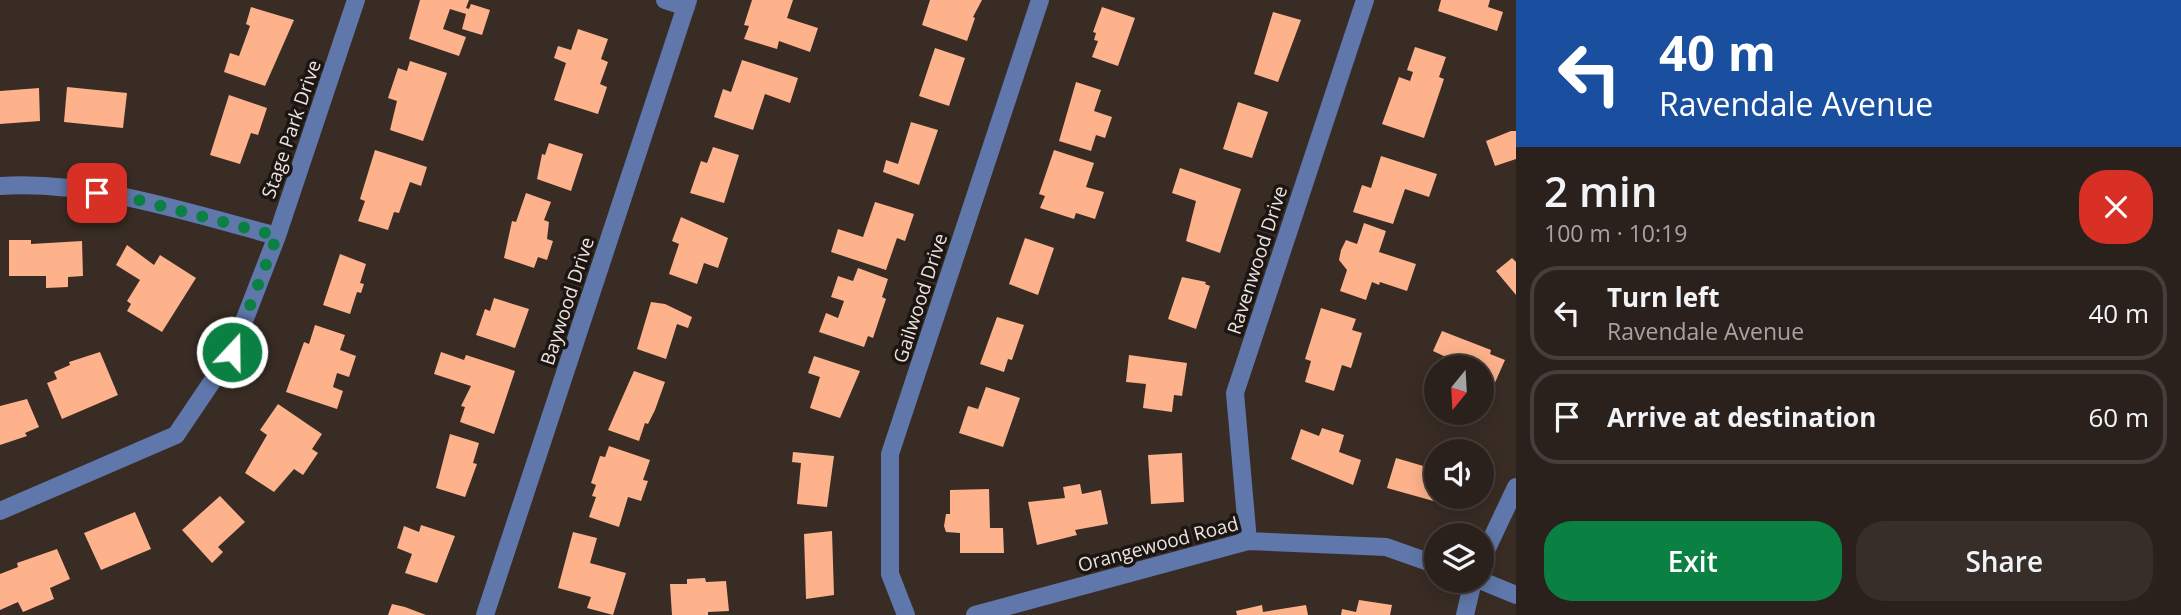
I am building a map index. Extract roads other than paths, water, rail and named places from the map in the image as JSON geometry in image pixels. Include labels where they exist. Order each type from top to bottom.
[{"type":"street","name":"Stage Park Drive","points":[[0,511],[176,435],[232,352],[277,236],[356,0]]},
{"type":"street","points":[[665,0],[687,4]]},
{"type":"street","name":"Gailwood Drive","points":[[905,615],[890,574],[890,454],[1040,0]]},
{"type":"street","name":"Ravenwood Drive","points":[[1248,541],[1235,393],[1365,0]]},
{"type":"street","name":"Baywood Drive","points":[[485,615],[687,4]]},
{"type":"street","points":[[0,187],[19,185],[123,196],[277,236]]},
{"type":"street","points":[[1494,534],[1516,487]]},
{"type":"street","name":"Orangewood Road","points":[[975,615],[1248,541],[1386,547],[1424,560]]},
{"type":"street","points":[[1494,586],[1516,595]]},
{"type":"street","points":[[1465,615],[1470,593]]}]
